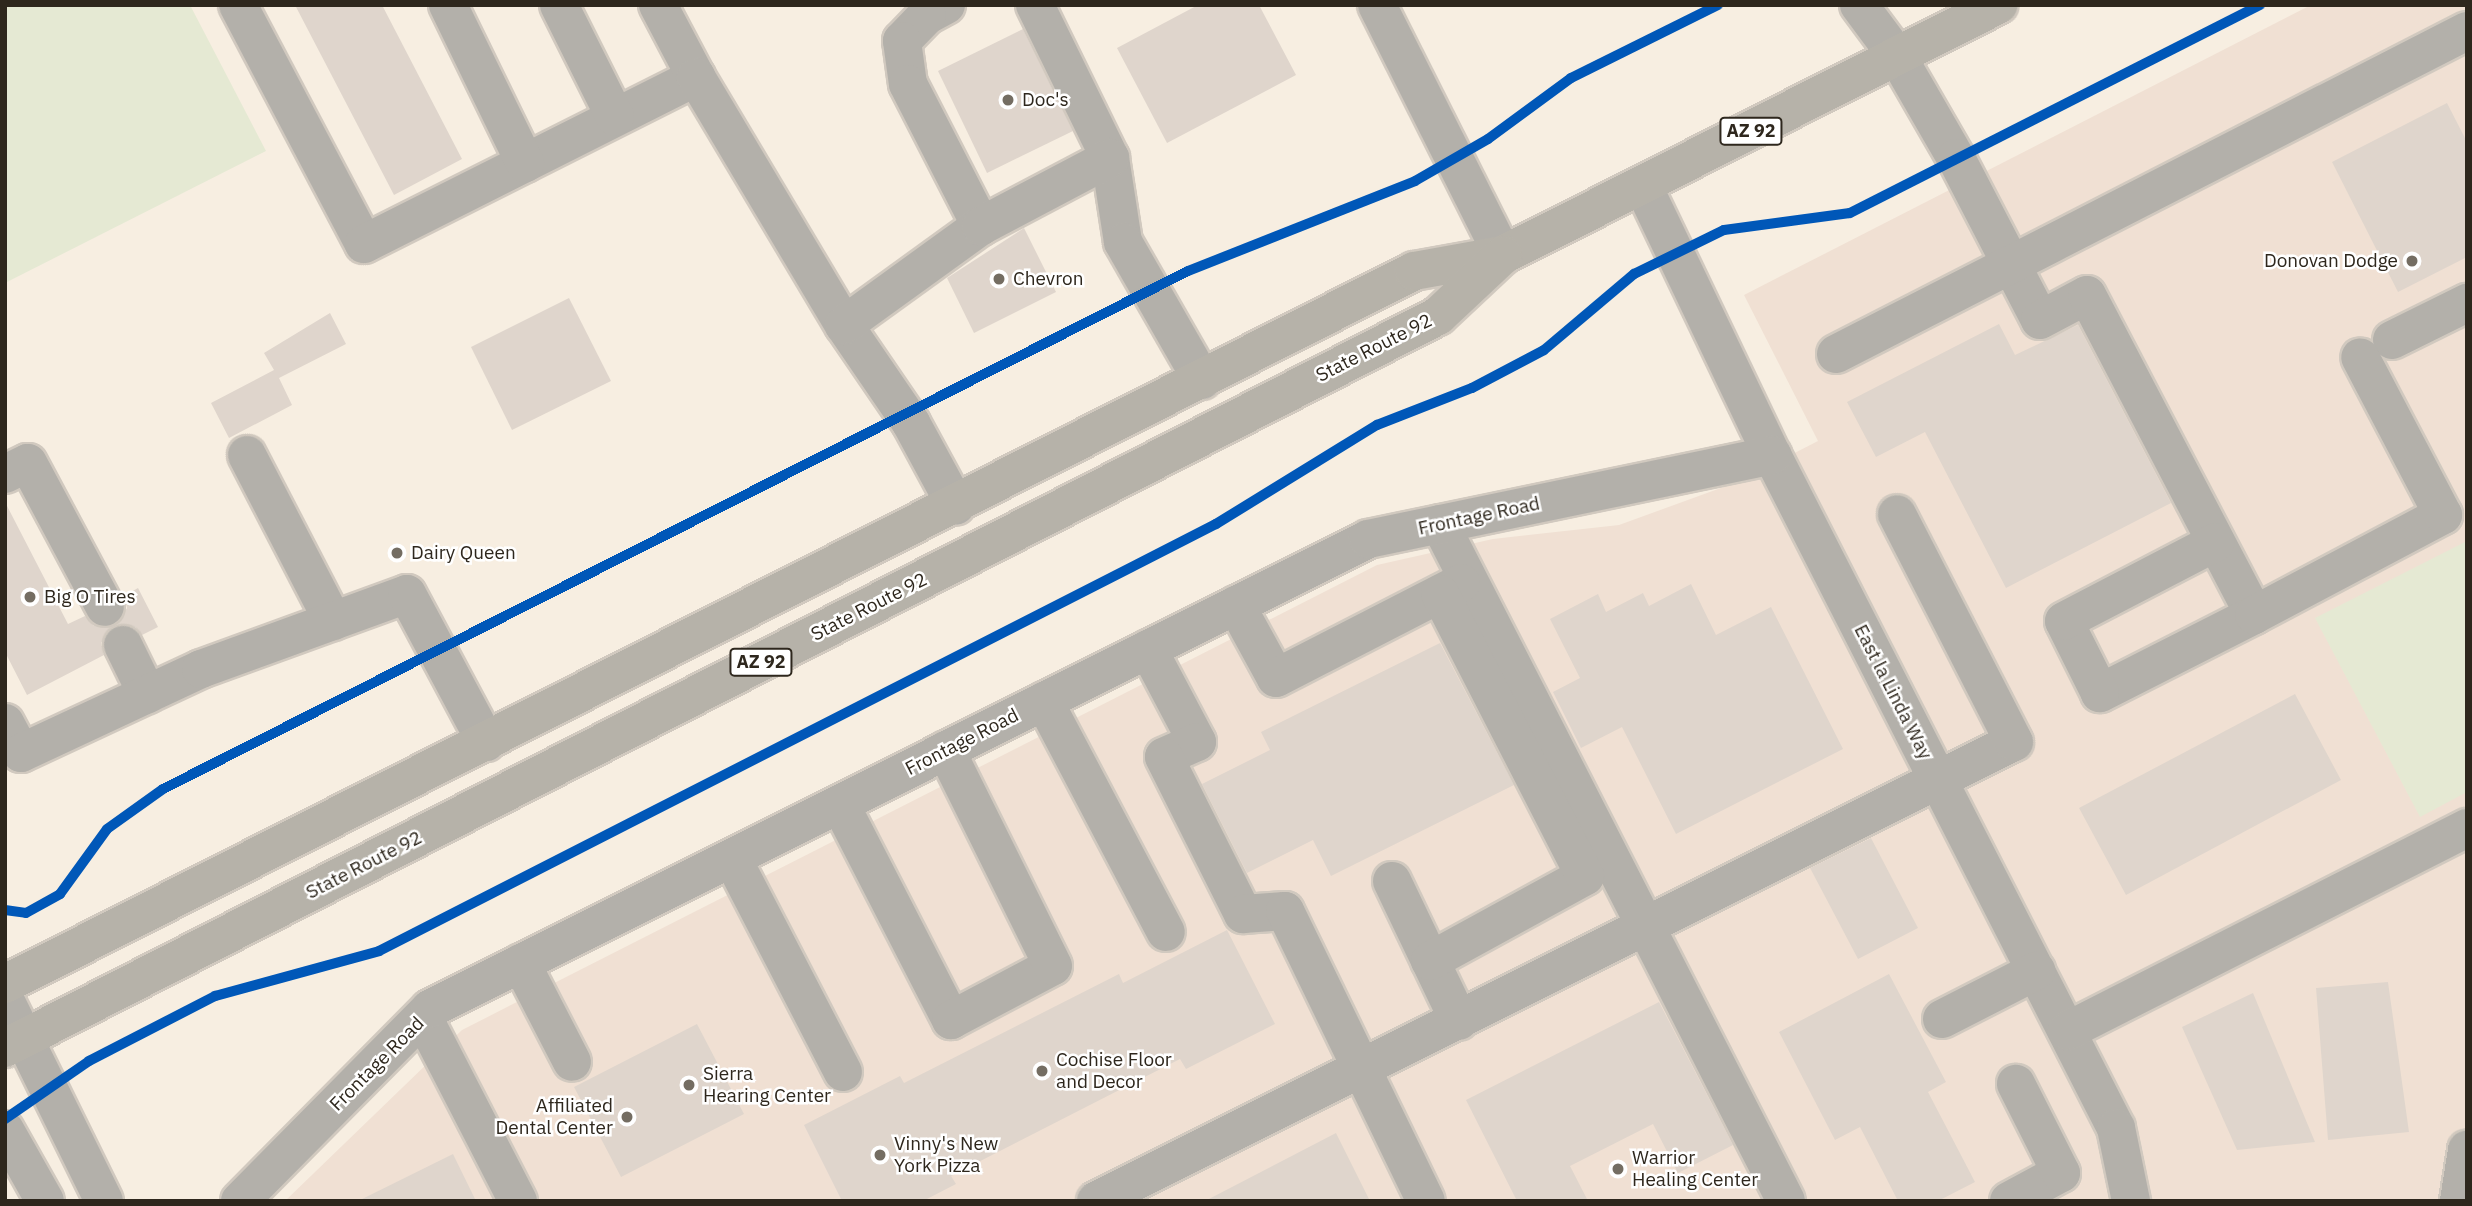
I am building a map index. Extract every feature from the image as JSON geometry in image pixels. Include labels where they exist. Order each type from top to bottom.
[{"type":"main road","name":"AZ 92","points":[[5,984],[956,506],[1414,271],[1503,255],[1998,5]]},
{"type":"main road","name":"State Route 92","points":[[15,1043],[1438,316],[1503,255]]},
{"type":"main road","points":[[956,506],[980,550]]},
{"type":"street","points":[[239,5],[364,244],[696,77]]},
{"type":"street","points":[[448,5],[525,163]]},
{"type":"street","points":[[559,5],[615,117]]},
{"type":"street","points":[[658,5],[696,77],[844,325],[911,423],[956,506]]},
{"type":"street","points":[[946,5],[927,15],[902,41],[908,84],[981,226]]},
{"type":"street","points":[[1035,5],[1110,158],[1123,242],[1202,380]]},
{"type":"street","points":[[1377,5],[1503,255]]},
{"type":"street","points":[[1858,5],[1897,57],[1956,158],[2008,264],[2040,320],[2087,295],[2254,615]]},
{"type":"street","points":[[1836,354],[2467,31]]},
{"type":"street","points":[[844,325],[981,226],[1110,158]]},
{"type":"street","name":"East la Linda Way","points":[[1643,186],[1772,455],[2116,1128],[2131,1201]]},
{"type":"street","points":[[2216,542],[2064,621],[2100,693],[2443,515],[2376,348],[2467,303]]},
{"type":"street","points":[[247,454],[333,621]]},
{"type":"street","name":"Frontage Road","points":[[240,1201],[424,1019],[430,1009],[1368,538],[1772,455]]},
{"type":"street","points":[[5,474],[28,463],[105,607]]},
{"type":"street","points":[[1096,1201],[1647,928],[2014,742],[1897,514]]},
{"type":"street","points":[[1430,961],[1585,876],[1454,587],[1440,524]]},
{"type":"street","points":[[1236,605],[1276,678],[1454,587]]},
{"type":"street","points":[[1454,587],[1647,928],[1786,1201]]},
{"type":"street","points":[[5,723],[21,753],[201,669],[407,594],[486,742]]},
{"type":"street","points":[[123,645],[147,694]]},
{"type":"street","points":[[1147,649],[1196,742],[1164,757],[1176,782],[1243,914],[1285,911],[1359,1070],[1426,1201]]},
{"type":"street","points":[[1044,701],[1166,932]]},
{"type":"street","points":[[840,804],[951,1020],[1053,966],[946,750]]},
{"type":"street","points":[[2067,1031],[2467,828]]},
{"type":"street","points":[[732,858],[843,1072]]},
{"type":"street","points":[[1392,881],[1459,1021]]},
{"type":"street","points":[[521,963],[572,1062]]},
{"type":"street","points":[[1942,1019],[2036,971]]},
{"type":"street","points":[[5,1000],[15,1043],[104,1201]]},
{"type":"street","points":[[424,1019],[518,1201]]},
{"type":"street","points":[[2009,1201],[2061,1173],[2015,1084]]},
{"type":"street","points":[[5,1130],[45,1201]]},
{"type":"street","points":[[2459,1201],[2456,1190],[2467,1150]]},
{"type":"shaded area","points":[[2311,5],[2467,5],[2467,1201],[285,1201],[462,1030],[1377,565],[1493,539],[1619,525],[1740,481],[1818,441],[1744,295]]},
{"type":"green space","points":[[5,5],[190,5],[266,151],[5,283]]},
{"type":"green space","points":[[2467,541],[2467,792],[2420,817],[2315,618]]},
{"type":"building","points":[[295,5],[382,5],[462,159],[394,195]]},
{"type":"building","points":[[1198,5],[1259,5],[1296,75],[1167,143],[1117,48]]},
{"type":"building","name":"Doc's","points":[[1023,29],[1073,131],[987,173],[938,71]]},
{"type":"building","points":[[2447,103],[2467,142],[2467,257],[2398,292],[2332,162]]},
{"type":"building","name":"Chevron","points":[[1024,228],[1056,292],[974,333],[947,278]]},
{"type":"building","points":[[569,298],[611,381],[512,430],[471,347]]},
{"type":"building","points":[[330,313],[346,344],[279,378],[292,405],[229,438],[211,403],[274,370],[264,353]]},
{"type":"building","points":[[1999,324],[2015,355],[2078,325],[2171,503],[2006,588],[1925,432],[1876,457],[1847,402]]},
{"type":"building","name":"Big O Tires","points":[[5,502],[68,624],[85,616],[94,626],[111,627],[101,643],[104,655],[27,695],[5,652]]},
{"type":"building","points":[[1691,584],[1716,635],[1771,607],[1843,749],[1676,834],[1622,727],[1581,748],[1553,692],[1580,678],[1550,619],[1598,594],[1606,612],[1643,593],[1649,606]]},
{"type":"building","points":[[138,588],[158,627],[142,635],[135,627],[117,624],[127,608],[124,596]]},
{"type":"building","points":[[1440,643],[1514,785],[1331,876],[1313,840],[1247,873],[1202,784],[1270,750],[1261,732]]},
{"type":"building","points":[[2295,694],[2341,780],[2126,895],[2079,808]]},
{"type":"building","points":[[1871,838],[1918,928],[1858,959],[1810,868]]},
{"type":"building","points":[[1227,930],[1275,1024],[1186,1069],[1180,1059],[951,1176],[956,1184],[923,1201],[842,1201],[804,1125],[900,1076],[904,1083],[1119,974],[1123,983]]},
{"type":"building","points":[[1889,974],[1946,1082],[1928,1092],[1975,1182],[1938,1201],[1898,1201],[1860,1127],[1835,1140],[1779,1032]]},
{"type":"building","points":[[2388,982],[2409,1132],[2328,1140],[2316,988]]},
{"type":"building","points":[[2253,993],[2315,1142],[2237,1150],[2182,1027]]},
{"type":"building","points":[[1659,1002],[1733,1145],[1678,1173],[1653,1124],[1570,1166],[1588,1201],[1517,1201],[1466,1100]]},
{"type":"building","points":[[697,1024],[744,1114],[621,1177],[574,1087]]},
{"type":"building","points":[[1336,1133],[1370,1201],[1205,1201]]},
{"type":"building","points":[[453,1154],[476,1201],[358,1201]]},
{"type":"cycle path","points":[[5,910],[26,913],[60,894],[107,829],[163,789],[1188,271],[1415,181],[1488,139],[1571,78],[1718,5]]},
{"type":"cycle path","points":[[5,1119],[89,1061],[215,996],[379,951],[1216,524],[1377,425],[1472,388],[1544,350],[1634,274],[1724,230],[1850,213],[2260,5]]},
{"type":"place","name":"Doc's","points":[[1008,100]]},
{"type":"place","name":"Donovan Dodge","points":[[2412,261]]},
{"type":"place","name":"Chevron","points":[[999,279]]},
{"type":"place","name":"Dairy Queen","points":[[397,553]]},
{"type":"place","name":"Big O Tires","points":[[30,597]]},
{"type":"place","name":"Cochise Floor and Decor","points":[[1042,1071]]},
{"type":"place","name":"Sierra Hearing Center","points":[[689,1085]]},
{"type":"place","name":"Affiliated Dental Center","points":[[627,1117]]},
{"type":"place","name":"Vinny's New York Pizza","points":[[880,1155]]},
{"type":"place","name":"Warrior Healing Center","points":[[1618,1169]]}]
